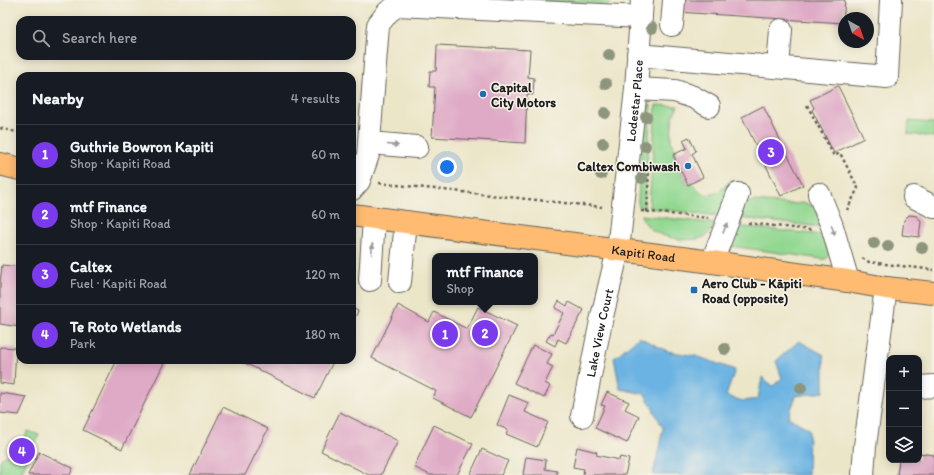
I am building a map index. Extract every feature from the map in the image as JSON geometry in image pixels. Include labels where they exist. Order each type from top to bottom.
[{"type":"main road","points":[[0,164],[16,168]]},
{"type":"main road","name":"Kapiti Road","points":[[356,216],[712,262],[848,281],[886,288],[934,293]]},
{"type":"street","points":[[672,25],[674,0]]},
{"type":"street","points":[[638,55],[886,77],[891,0]]},
{"type":"street","points":[[356,185],[360,181],[369,149],[376,31],[378,25],[388,12],[398,5],[642,8]]},
{"type":"street","name":"Lodestar Place","points":[[618,250],[636,89],[642,8]]},
{"type":"street","points":[[778,67],[781,30]]},
{"type":"street","points":[[636,89],[675,91],[693,96],[709,106]]},
{"type":"street","points":[[369,149],[418,147]]},
{"type":"street","points":[[712,262],[738,194]]},
{"type":"street","points":[[819,194],[832,226],[848,281]]},
{"type":"street","points":[[914,197],[934,207]]},
{"type":"street","points":[[370,280],[374,218]]},
{"type":"street","points":[[400,282],[406,222]]},
{"type":"street","name":"Lake View Court","points":[[582,416],[600,320],[618,250]]},
{"type":"street","points":[[863,475],[865,446],[881,389],[886,288]]},
{"type":"street","points":[[922,387],[934,386]]},
{"type":"path","points":[[808,104],[834,156],[840,153],[858,188],[847,209],[847,215]]},
{"type":"path","points":[[0,128],[16,132]]},
{"type":"path","points":[[376,183],[604,207]]},
{"type":"path","points":[[639,211],[712,219]]},
{"type":"path","points":[[745,223],[816,230]]},
{"type":"path","points":[[861,257],[868,262],[934,270]]},
{"type":"green space","points":[[502,0],[613,0],[609,5]]},
{"type":"green space","points":[[649,105],[651,105],[644,208],[639,207],[638,201],[643,112]]},
{"type":"green space","points":[[656,105],[678,106],[673,116],[671,141],[677,153],[673,155],[688,185],[692,183],[702,193],[712,194],[716,193],[731,180],[732,181],[720,216],[649,208]]},
{"type":"green space","points":[[909,121],[934,123],[934,137],[908,134]]},
{"type":"green space","points":[[753,201],[789,204],[806,203],[815,208],[822,227],[739,218],[745,205]]},
{"type":"green space","points":[[641,215],[717,224],[704,237],[685,240],[657,233],[645,223]]},
{"type":"green space","points":[[735,226],[824,235],[829,255],[826,259],[822,259],[731,246]]},
{"type":"green space","points":[[28,431],[39,435],[20,475],[0,475],[0,460],[23,441]]},
{"type":"water","points":[[639,337],[667,351],[696,356],[735,370],[726,396],[743,401],[758,399],[762,377],[773,386],[782,378],[776,361],[799,341],[824,355],[824,392],[796,396],[788,417],[809,429],[808,475],[653,475],[663,428],[645,394],[620,389],[614,358]]},
{"type":"building","points":[[679,0],[845,0],[844,12],[838,12],[838,23],[678,12]]},
{"type":"building","points":[[437,45],[530,50],[528,77],[534,78],[533,95],[527,94],[525,143],[432,137],[435,87],[429,87],[430,71],[436,71]]},
{"type":"building","points":[[838,86],[864,138],[834,153],[812,110],[814,108],[810,100]]},
{"type":"building","points":[[763,106],[803,185],[781,196],[742,117]]},
{"type":"building","name":"Caltex Combiwash","points":[[689,137],[696,151],[692,154],[703,177],[688,185],[673,155],[687,148],[683,140]]},
{"type":"building","points":[[909,215],[917,216],[921,222],[919,237],[902,235],[904,220]]},
{"type":"building","points":[[2,265],[16,267],[16,326],[0,324],[0,283]]},
{"type":"building","points":[[559,301],[567,306],[569,302],[584,310],[566,343],[558,339],[555,346],[546,341],[551,333],[553,334],[564,313],[555,308]]},
{"type":"building","points":[[398,305],[429,322],[434,312],[467,329],[478,307],[517,326],[471,417],[433,398],[436,391],[372,358]]},
{"type":"building","points":[[533,345],[552,354],[547,364],[553,367],[545,383],[550,386],[544,398],[514,383]]},
{"type":"building","points":[[0,347],[16,348],[14,385],[0,383]]},
{"type":"building","points":[[115,364],[164,364],[122,449],[83,430]]},
{"type":"building","points":[[247,364],[332,364],[315,398]]},
{"type":"building","points":[[607,392],[629,402],[625,409],[639,416],[627,443],[595,428],[605,406],[601,405]]},
{"type":"building","points":[[0,393],[27,397],[19,415],[0,413]]},
{"type":"building","points":[[509,395],[529,403],[525,412],[548,422],[537,447],[506,434],[508,430],[497,425]]},
{"type":"building","points":[[223,407],[268,429],[245,475],[190,475]]},
{"type":"building","points":[[340,412],[398,441],[381,475],[369,475],[321,451]]},
{"type":"building","points":[[434,425],[473,444],[457,475],[430,475],[414,467]]},
{"type":"building","points":[[577,447],[597,452],[596,455],[619,460],[620,457],[629,459],[625,475],[583,475],[584,469],[573,467]]},
{"type":"building","points":[[482,449],[508,461],[501,475],[470,475]]},
{"type":"building","points":[[39,452],[73,468],[70,475],[28,475]]},
{"type":"building","points":[[922,453],[934,455],[934,475],[897,475],[899,463],[922,463]]},
{"type":"building","points":[[526,457],[546,460],[545,469],[557,471],[557,475],[523,475]]},
{"type":"place","name":"Capital City Motors","points":[[483,94]]},
{"type":"place","name":"Caltex","points":[[771,152]]},
{"type":"place","name":"Caltex Combiwash","points":[[688,166]]},
{"type":"place","name":"Aero Club - Kāpiti Road (opposite)","points":[[694,290]]},
{"type":"place","name":"mtf Finance","points":[[485,333]]},
{"type":"place","name":"Guthrie Bowron Kapiti","points":[[445,334]]},
{"type":"place","name":"Te Roto Wetlands","points":[[22,451]]}]
